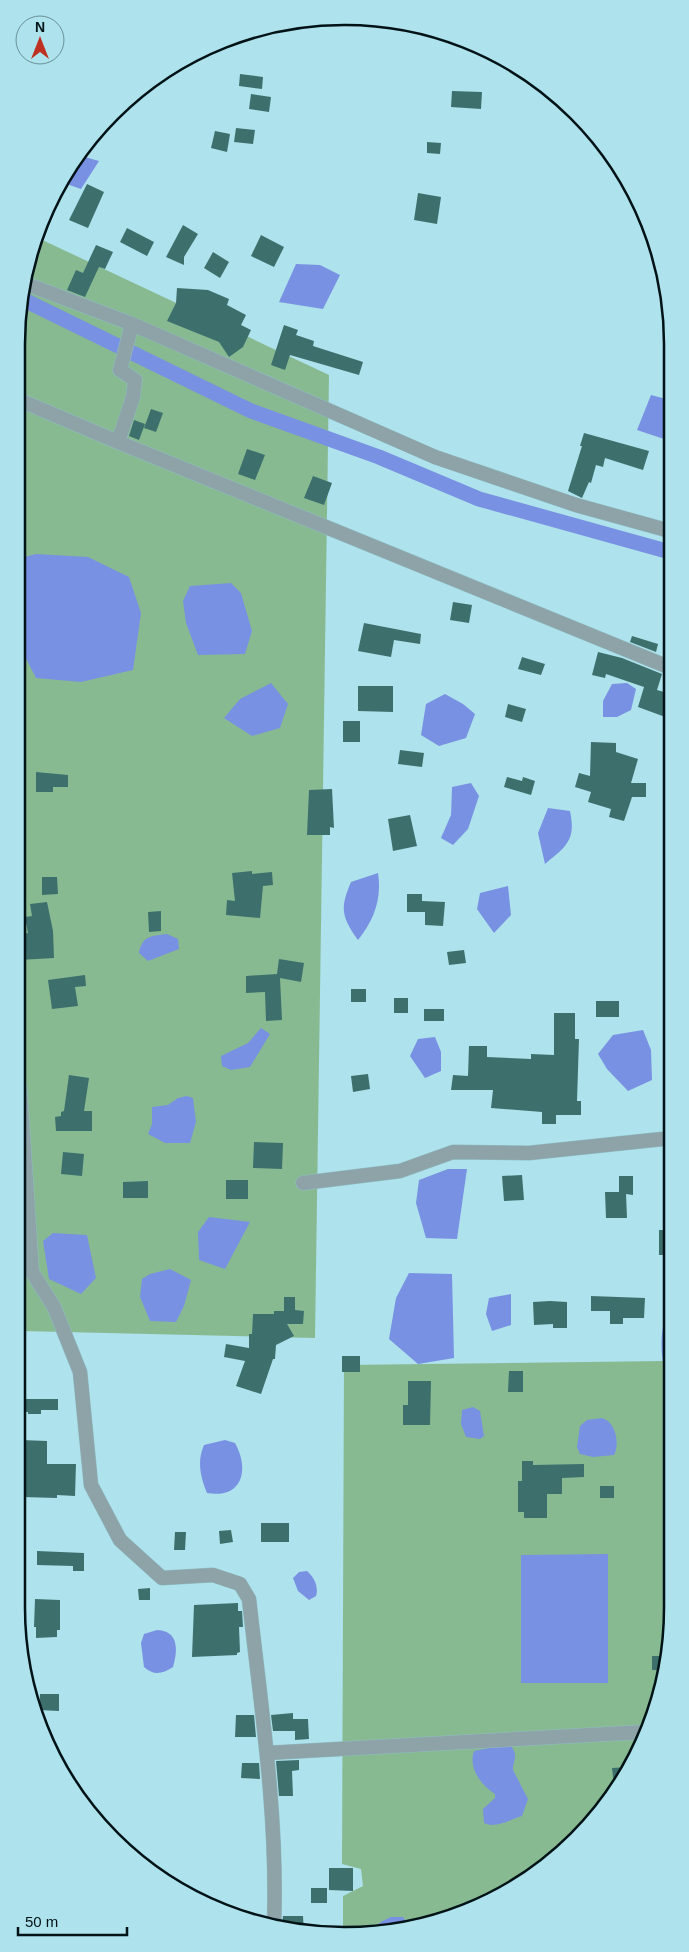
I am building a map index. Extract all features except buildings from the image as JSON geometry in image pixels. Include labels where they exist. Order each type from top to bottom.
[{"type":"street","points":[[31,285],[132,324],[435,457],[576,505],[664,529]]},
{"type":"street","points":[[118,442],[133,397],[135,380],[120,370],[132,324]]},
{"type":"street","points":[[25,403],[664,665]]},
{"type":"street","points":[[303,1182],[400,1171],[453,1152],[528,1153],[664,1139]]},
{"type":"street","points":[[25,1166],[32,1272],[54,1307],[80,1372],[91,1485],[120,1540],[162,1578],[213,1575],[240,1584],[249,1599],[267,1753],[273,1849],[274,1919]]},
{"type":"street","points":[[267,1753],[639,1732]]},
{"type":"green space","points":[[43,240],[329,375],[315,1338],[25,1331],[25,344],[31,282]]},
{"type":"green space","points":[[663,1361],[664,1365],[664,1608],[661,1649],[658,1670],[647,1710],[640,1730],[621,1767],[585,1818],[555,1848],[504,1884],[467,1903],[427,1916],[386,1924],[344,1927],[343,1896],[363,1886],[361,1869],[342,1864],[344,1365]]},
{"type":"water","points":[[86,157],[99,161],[81,189],[68,185],[79,167]]},
{"type":"water","points":[[296,264],[320,265],[340,275],[323,309],[279,302]]},
{"type":"water","points":[[651,395],[664,398],[664,439],[637,430]]},
{"type":"water","points":[[36,554],[88,557],[129,577],[141,613],[133,670],[81,682],[36,678],[25,657],[25,557]]},
{"type":"water","points":[[231,583],[241,593],[252,631],[245,654],[198,655],[186,623],[183,601],[190,586]]},
{"type":"water","points":[[271,683],[288,704],[280,728],[252,736],[224,718],[240,699]]},
{"type":"water","points":[[627,683],[636,689],[631,710],[617,717],[603,717],[603,701],[612,684]]},
{"type":"water","points":[[445,694],[463,704],[475,714],[466,738],[439,746],[421,735],[426,704]]},
{"type":"water","points":[[471,783],[479,796],[468,829],[453,845],[441,838],[451,815],[452,787]]},
{"type":"water","points":[[548,808],[570,811],[572,829],[568,842],[545,864],[538,833]]},
{"type":"water","points":[[378,873],[379,892],[376,909],[358,940],[345,918],[345,899],[351,882]]},
{"type":"water","points":[[508,886],[511,915],[494,933],[477,909],[480,893]]},
{"type":"water","points":[[167,934],[178,939],[179,949],[148,961],[139,953],[140,947],[145,940],[156,935]]},
{"type":"water","points":[[261,1028],[270,1034],[250,1067],[231,1070],[222,1066],[221,1056],[248,1043]]},
{"type":"water","points":[[643,1030],[651,1050],[652,1080],[628,1091],[607,1069],[598,1054],[613,1035]]},
{"type":"water","points":[[435,1037],[441,1052],[441,1071],[425,1078],[410,1056],[418,1039]]},
{"type":"water","points":[[187,1096],[193,1098],[196,1122],[190,1143],[165,1143],[148,1134],[152,1124],[152,1107],[168,1105],[178,1098]]},
{"type":"water","points":[[448,1169],[467,1169],[457,1239],[426,1238],[416,1203],[419,1180]]},
{"type":"water","points":[[209,1217],[250,1222],[225,1269],[199,1260],[198,1232]]},
{"type":"water","points":[[53,1233],[87,1235],[96,1278],[81,1294],[49,1279],[43,1241]]},
{"type":"water","points":[[170,1269],[191,1280],[184,1306],[176,1322],[150,1321],[140,1297],[142,1279],[150,1274]]},
{"type":"water","points":[[409,1273],[452,1274],[454,1358],[418,1364],[389,1339],[396,1298]]},
{"type":"water","points":[[511,1294],[511,1325],[492,1331],[486,1314],[489,1298]]},
{"type":"water","points":[[664,1322],[664,1367],[661,1344]]},
{"type":"water","points":[[473,1407],[480,1411],[484,1436],[480,1439],[466,1437],[461,1424],[462,1410]]},
{"type":"water","points":[[602,1418],[611,1424],[616,1434],[617,1445],[614,1455],[593,1457],[580,1454],[577,1447],[580,1426],[587,1420]]},
{"type":"water","points":[[225,1440],[235,1443],[240,1453],[242,1472],[240,1480],[228,1492],[219,1494],[207,1493],[200,1469],[204,1445]]},
{"type":"water","points":[[608,1554],[608,1683],[521,1683],[521,1555]]},
{"type":"water","points":[[307,1571],[314,1579],[317,1589],[316,1596],[309,1600],[298,1591],[293,1578],[299,1572]]},
{"type":"water","points":[[157,1630],[164,1631],[173,1638],[176,1654],[173,1667],[155,1673],[144,1667],[141,1643],[144,1634]]},
{"type":"water","points":[[504,1745],[511,1746],[513,1750],[515,1756],[513,1770],[528,1799],[522,1816],[489,1825],[484,1823],[483,1809],[495,1798],[495,1794],[485,1786],[474,1770],[474,1751]]},
{"type":"water","points":[[391,1917],[403,1917],[406,1921],[377,1925]]},
{"type":"waterway","points":[[28,302],[251,411],[379,457],[479,499],[664,550]]}]
